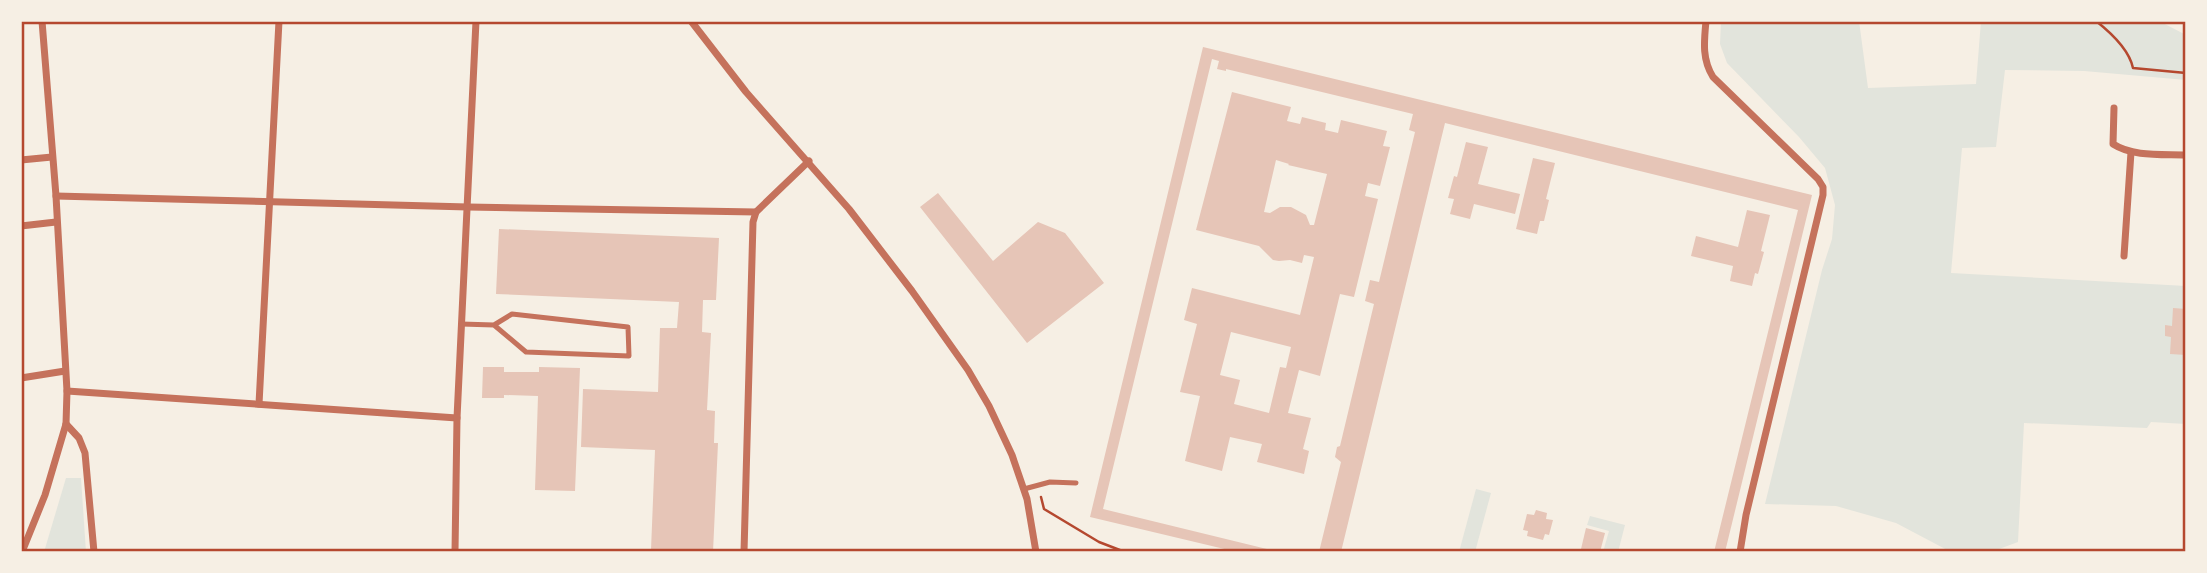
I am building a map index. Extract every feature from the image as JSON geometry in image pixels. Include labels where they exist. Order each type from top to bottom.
[{"type":"street","points":[[22,552],[45,495],[66,424],[67,391],[56,196],[42,21]]},
{"type":"street","points":[[259,404],[279,21]]},
{"type":"street","points":[[455,552],[457,418],[476,21]]},
{"type":"street","points":[[691,21],[746,92],[809,162],[912,291],[968,370],[1002,431],[1024,489],[1036,552]]},
{"type":"street","points":[[1706,21],[1704,57],[1705,65],[1713,78],[1818,179],[1824,195],[1746,515],[1741,552]]},
{"type":"street","points":[[2114,108],[2113,144],[2131,152],[2186,155]]},
{"type":"street","points":[[2123,256],[2131,152]]},
{"type":"street","points":[[21,160],[52,157]]},
{"type":"street","points":[[744,552],[753,236],[756,212],[809,162]]},
{"type":"street","points":[[56,196],[468,208],[756,212]]},
{"type":"street","points":[[21,226],[56,222]]},
{"type":"street","points":[[21,378],[65,371]]},
{"type":"street","points":[[67,391],[457,418]]},
{"type":"street","points":[[66,424],[79,438],[85,453],[94,552]]},
{"type":"lane","points":[[461,324],[494,325],[512,314],[628,327],[629,356],[526,352],[494,325]]},
{"type":"lane","points":[[1024,489],[1050,482],[1076,483]]},
{"type":"path","points":[[2096,21],[2112,34],[2132,62],[2133,68],[2186,73]]},
{"type":"path","points":[[1038,485],[1044,509],[1099,542],[1125,552]]},
{"type":"shaded area","points":[[1721,21],[1859,21],[1868,88],[1976,84],[1981,21],[2159,21],[2186,35],[2186,80],[2084,71],[2005,70],[1996,147],[1962,148],[1951,273],[2186,286],[2186,424],[2151,422],[2147,428],[2024,423],[2018,542],[1991,552],[1951,552],[1896,523],[1836,506],[1765,504],[1832,239],[1835,205],[1825,168],[1799,137],[1727,63],[1720,44]]},
{"type":"shaded area","points":[[66,478],[81,478],[86,552],[44,552]]},
{"type":"shaded area","points":[[1476,489],[1491,493],[1475,552],[1459,552]]},
{"type":"shaded area","points":[[1590,516],[1625,525],[1618,552],[1603,552],[1609,531],[1587,525]]},
{"type":"building","points":[[1203,47],[1812,195],[1725,552],[1714,552],[1798,210],[1445,123],[1341,552],[1319,552],[1341,462],[1335,457],[1337,447],[1340,446],[1374,304],[1365,301],[1370,280],[1379,282],[1415,132],[1409,130],[1413,114],[1217,69],[1219,61],[1212,59],[1103,509],[1279,552],[1237,552],[1090,517]]},
{"type":"building","points":[[1232,92],[1291,107],[1287,121],[1300,124],[1302,117],[1326,123],[1325,130],[1338,133],[1341,120],[1387,131],[1383,146],[1390,147],[1380,186],[1368,183],[1365,196],[1378,199],[1354,297],[1340,294],[1320,376],[1299,370],[1288,413],[1311,418],[1303,449],[1309,451],[1304,474],[1257,462],[1262,444],[1230,437],[1222,471],[1185,461],[1200,396],[1180,392],[1197,324],[1184,320],[1192,288],[1300,315],[1314,257],[1304,255],[1302,263],[1273,260],[1259,246],[1196,230]],"holes":[[[1276,160],[1327,174],[1314,225],[1310,225],[1306,215],[1291,207],[1264,212]],[[1231,332],[1291,347],[1286,368],[1280,367],[1269,413],[1234,404],[1240,380],[1220,375]]]},
{"type":"building","points":[[1466,142],[1488,147],[1478,184],[1520,194],[1515,214],[1474,204],[1470,219],[1450,214],[1454,199],[1448,198],[1454,176],[1457,177]]},
{"type":"building","points":[[1533,158],[1555,163],[1546,199],[1549,200],[1544,221],[1540,221],[1537,234],[1516,229]]},
{"type":"building","points":[[938,193],[993,261],[1038,222],[1065,233],[1104,283],[1027,343],[920,207]]},
{"type":"building","points":[[1747,210],[1770,215],[1761,251],[1764,252],[1752,286],[1730,281],[1733,266],[1691,256],[1696,236],[1738,247]]},
{"type":"building","points":[[499,229],[719,238],[716,300],[703,300],[702,332],[711,333],[707,410],[715,411],[714,443],[718,443],[713,552],[651,550],[655,450],[581,447],[583,389],[658,392],[660,328],[677,328],[679,302],[496,294]]},
{"type":"building","points":[[2173,308],[2186,309],[2186,355],[2170,354],[2171,337],[2165,336],[2165,325],[2172,326]]},
{"type":"building","points":[[483,367],[504,367],[504,372],[539,372],[539,367],[580,368],[575,491],[535,490],[538,396],[504,395],[504,398],[482,398]]},
{"type":"building","points":[[1536,510],[1547,513],[1546,519],[1553,520],[1549,535],[1545,534],[1543,540],[1527,536],[1528,531],[1523,530],[1527,514],[1534,515]]},
{"type":"building","points":[[1586,528],[1605,533],[1600,552],[1581,549]]}]
